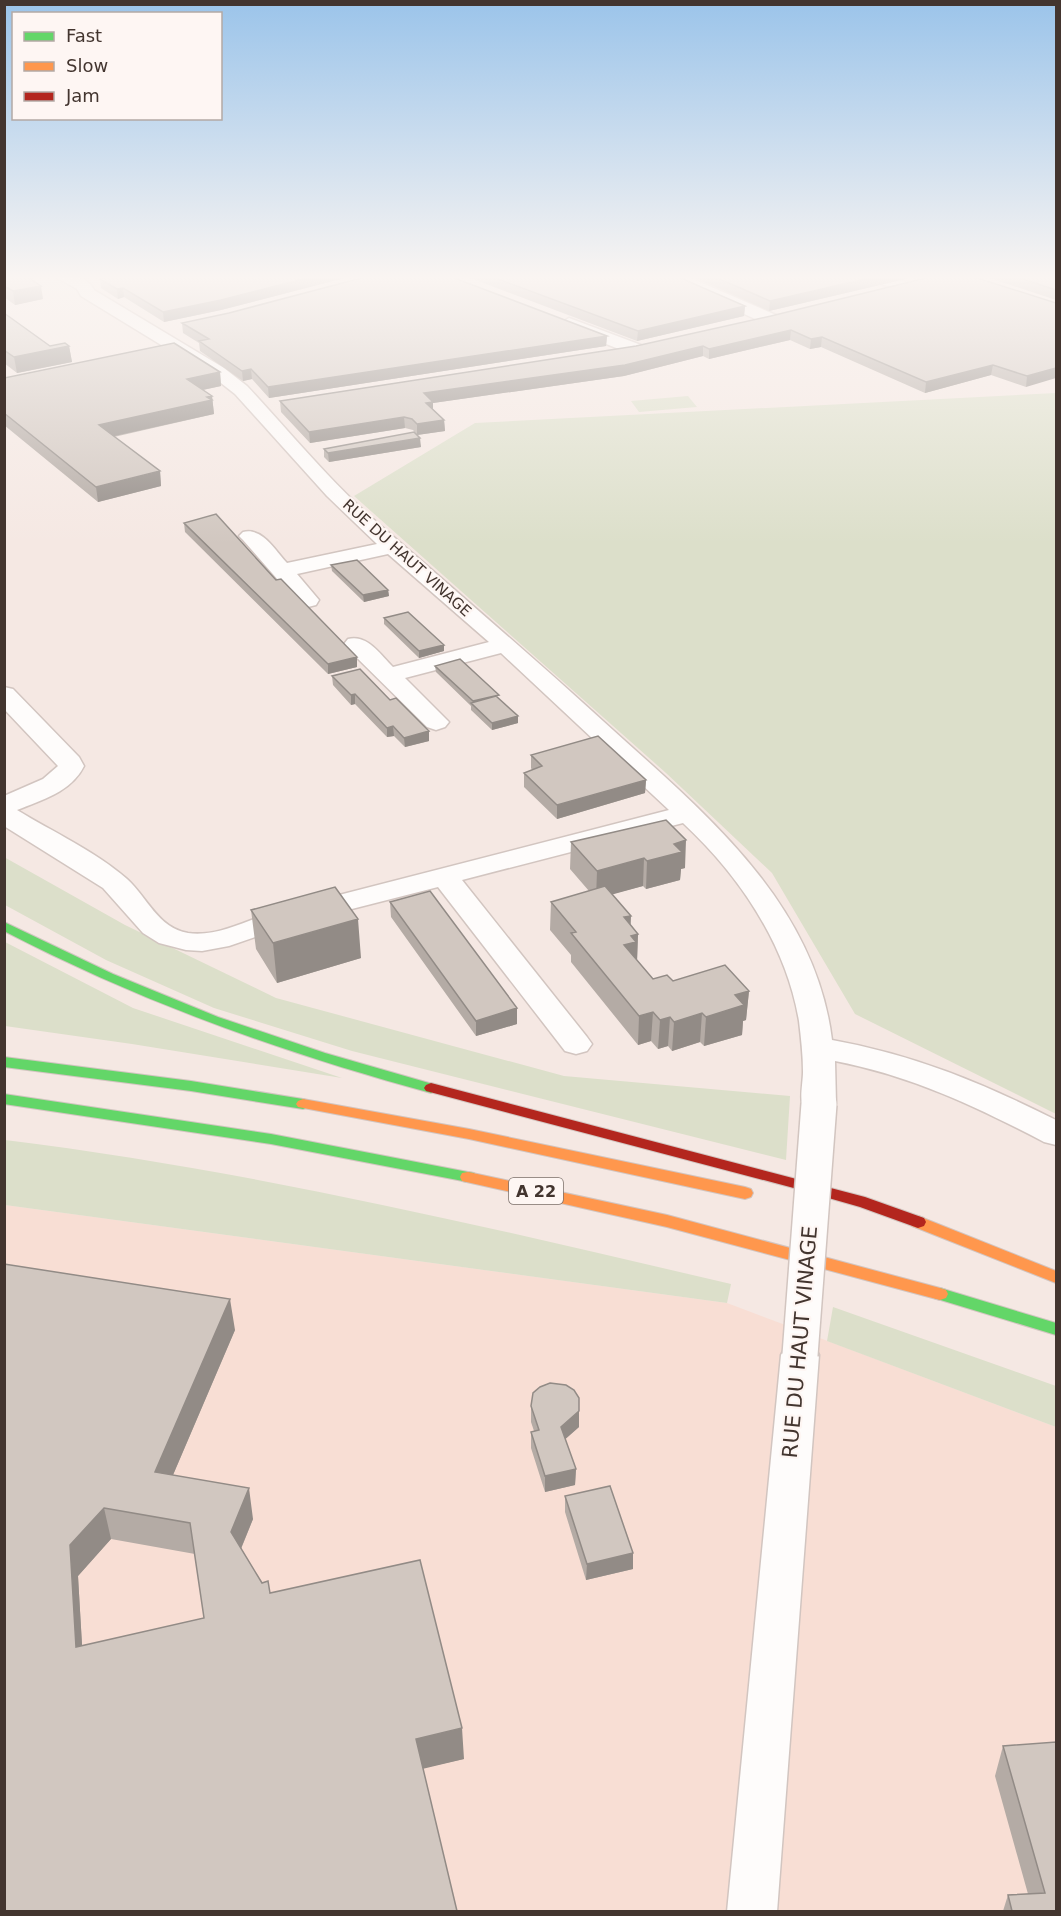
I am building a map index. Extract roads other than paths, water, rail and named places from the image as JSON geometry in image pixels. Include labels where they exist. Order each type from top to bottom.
[{"type":"highway","points":[[4,926],[112,982],[228,1028],[358,1069],[840,1196],[924,1225],[1056,1278]]},
{"type":"highway","name":"A 22","points":[[4,1062],[158,1080],[339,1108],[601,1160],[764,1197]]},
{"type":"highway","name":"A 22","points":[[4,1099],[155,1119],[264,1137],[412,1164],[562,1196],[832,1262],[1056,1329]]},
{"type":"highway","points":[[795,1205],[825,1213]]},
{"type":"highway","points":[[917,1237],[1056,1278]]},
{"type":"street","name":"RUE DU HAUT VINAGE","points":[[205,365],[269,405],[308,452],[342,501],[391,547],[506,645],[688,813],[723,849],[759,891],[779,922],[804,982],[819,1048],[819,1104],[800,1355],[752,1911]]},
{"type":"street","points":[[250,536],[308,600]]},
{"type":"street","points":[[281,571],[391,547]]},
{"type":"street","points":[[356,644],[436,722]]},
{"type":"street","points":[[388,675],[506,645]]},
{"type":"street","points":[[4,694],[72,766],[65,777],[57,783],[4,806]]},
{"type":"street","points":[[4,814],[116,884],[153,926],[175,938],[188,941],[225,940],[283,918],[688,813]]},
{"type":"street","points":[[445,877],[576,1044]]},
{"type":"street","points":[[819,1048],[909,1068],[985,1100],[1056,1134]]}]
